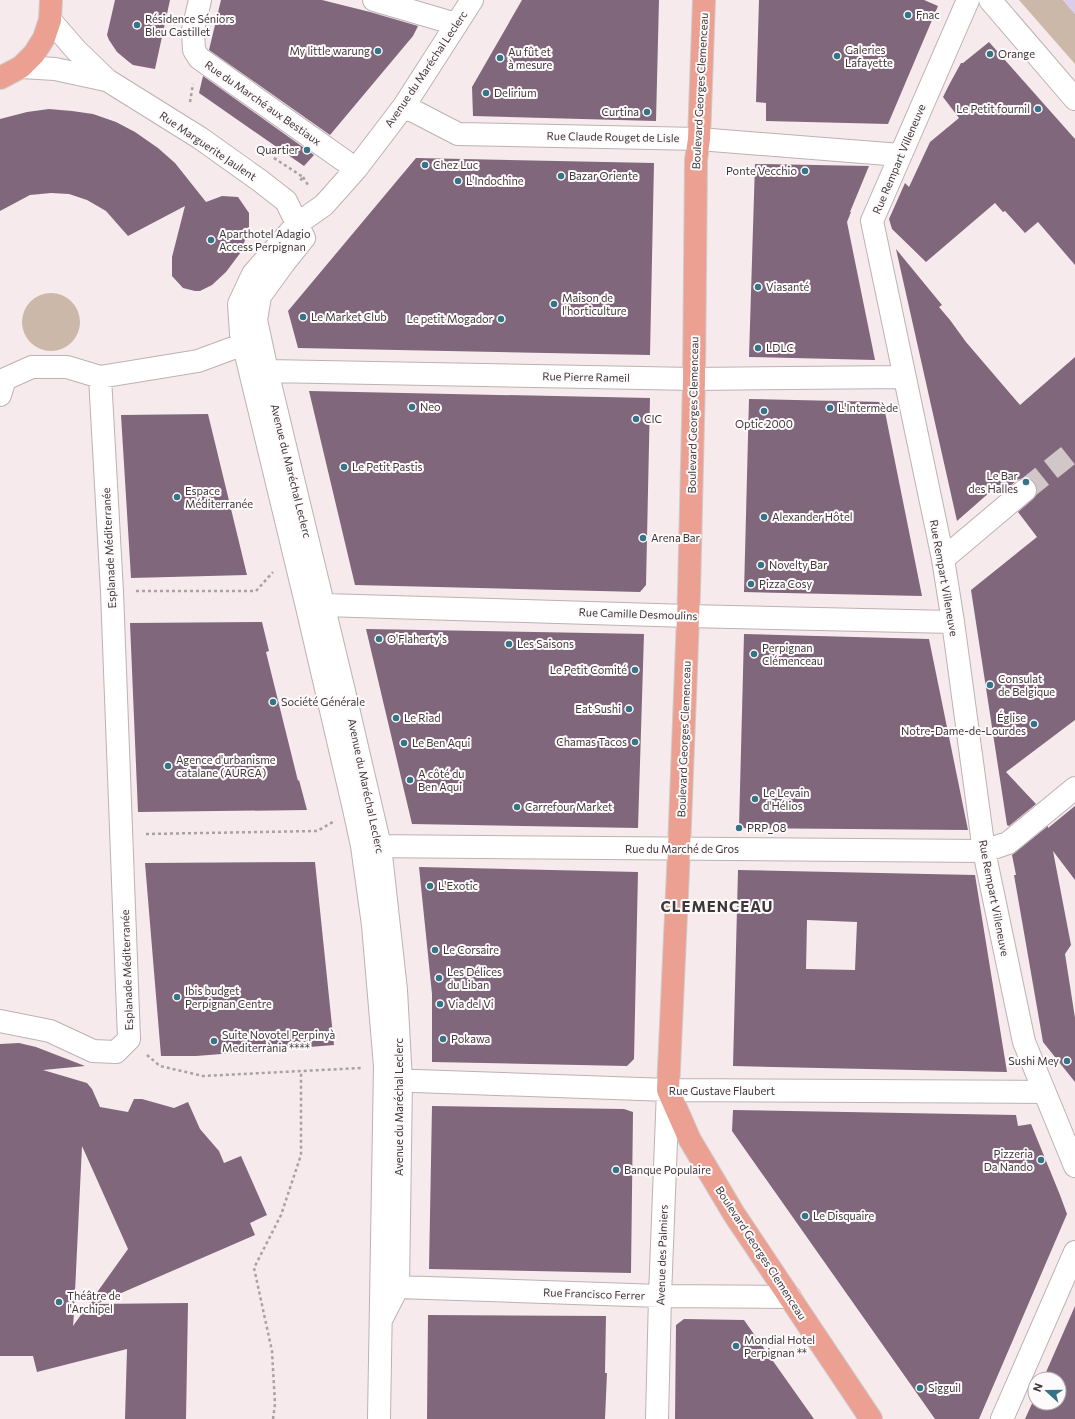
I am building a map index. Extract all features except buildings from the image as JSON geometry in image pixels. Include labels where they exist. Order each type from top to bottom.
[{"type":"main road","name":"Boulevard Georges Clemenceau","points":[[704,0],[699,139],[696,160],[694,379],[688,616],[668,1090],[690,1140],[734,1214],[872,1419]]},
{"type":"main road","points":[[0,78],[21,67],[34,54],[44,38],[50,10]]},
{"type":"street","name":"Rue du Marché aux Bestiaux","points":[[200,0],[193,30],[194,50],[199,58],[356,169]]},
{"type":"street","points":[[374,0],[456,24]]},
{"type":"street","name":"Avenue du Maréchal Leclerc","points":[[379,1419],[380,1323],[390,1076],[396,990],[371,846],[316,606],[259,372],[244,344],[241,334],[239,304],[253,274],[297,224],[324,205],[356,169],[404,106],[472,0]]},
{"type":"street","name":"Rue Rempart Villeneuve","points":[[968,0],[872,221],[943,559],[984,851],[1024,1042],[1075,1166]]},
{"type":"street","points":[[990,0],[1075,99]]},
{"type":"street","name":"Rue Marguerite Jaulent","points":[[50,10],[76,50],[107,80],[200,138],[259,180],[286,201],[297,224]]},
{"type":"street","name":"Rue Marguerite Jaulent","points":[[21,67],[55,69],[107,80]]},
{"type":"street","name":"Rue Claude Rouget de Lisle","points":[[404,106],[458,134],[699,139],[900,155]]},
{"type":"street","name":"Avenue du Maréchal Leclerc","points":[[297,224],[304,238],[260,296],[256,320],[259,372],[296,559],[316,606],[354,809],[371,846]]},
{"type":"street","points":[[0,395],[5,379],[32,367],[66,368],[100,377],[198,361],[244,344]]},
{"type":"street","name":"Rue Pierre Rameil","points":[[259,372],[694,379],[904,377]]},
{"type":"street","name":"Esplanade Méditerranée","points":[[0,1021],[50,1031],[92,1051],[116,1052],[129,1039],[112,592],[100,377]]},
{"type":"street","points":[[943,559],[1025,490]]},
{"type":"street","name":"Rue Camille Desmoulins","points":[[316,606],[953,622]]},
{"type":"street","name":"Rue du Marché de Gros","points":[[371,846],[984,851],[1008,843],[1075,788]]},
{"type":"street","name":"Avenue du Maréchal Leclerc","points":[[380,1323],[398,1287],[390,1076]]},
{"type":"street","name":"Rue Gustave Flaubert","points":[[390,1076],[668,1090],[1044,1092]]},
{"type":"street","name":"Avenue des Palmiers","points":[[657,1419],[668,1090]]},
{"type":"street","points":[[1002,1419],[1075,1252]]},
{"type":"street","name":"Rue Francisco Ferrer","points":[[398,1287],[660,1296],[790,1297]]},
{"type":"path","points":[[196,106],[189,102],[199,58]]},
{"type":"path","points":[[271,156],[303,177],[286,201]]},
{"type":"path","points":[[112,592],[256,591],[281,563],[296,559]]},
{"type":"path","points":[[122,834],[317,831],[354,809]]},
{"type":"path","points":[[129,1039],[160,1066],[203,1076],[301,1071],[390,1076]]},
{"type":"path","points":[[273,1419],[275,1404],[272,1351],[254,1268],[281,1215],[301,1156],[301,1071]]},
{"type":"shaded area","points":[[1019,0],[1063,0],[1075,14],[1075,64]]},
{"type":"shaded area","points":[[1063,0],[1075,0],[1075,14]]},
{"type":"shaded area","points":[[51,293],[67,298],[75,306],[80,322],[75,338],[67,346],[51,351],[35,346],[27,338],[22,322],[27,306],[35,298]]},
{"type":"tunnel","points":[[1025,490],[1075,450]]},
{"type":"place","name":"Fnac","points":[[908,15]]},
{"type":"place","name":"Résidence Séniors Bleu Castillet","points":[[137,25]]},
{"type":"place","name":"My little warung","points":[[378,51]]},
{"type":"place","name":"Orange","points":[[990,54]]},
{"type":"place","name":"Galeries Lafayette","points":[[837,56]]},
{"type":"place","name":"Au fût et à mesure","points":[[500,58]]},
{"type":"place","name":"Delirium","points":[[486,93]]},
{"type":"place","name":"Le Petit fournil","points":[[1038,109]]},
{"type":"place","name":"Curtina","points":[[647,112]]},
{"type":"place","name":"Quartier","points":[[307,150]]},
{"type":"place","name":"Chez Luc","points":[[425,165]]},
{"type":"place","name":"Ponte Vecchio","points":[[805,171]]},
{"type":"place","name":"Bazar Oriente","points":[[561,176]]},
{"type":"place","name":"L'Indochine","points":[[458,181]]},
{"type":"place","name":"Aparthotel Adagio Access Perpignan","points":[[211,240]]},
{"type":"place","name":"Viasanté","points":[[758,287]]},
{"type":"place","name":"Maison de l'horticulture","points":[[554,304]]},
{"type":"place","name":"Le Market Club","points":[[303,317]]},
{"type":"place","name":"Le petit Mogador","points":[[501,319]]},
{"type":"place","name":"LDLC","points":[[758,348]]},
{"type":"place","name":"Neo","points":[[412,407]]},
{"type":"place","name":"L'Intermède","points":[[830,408]]},
{"type":"place","name":"Optic 2000","points":[[764,411]]},
{"type":"place","name":"CIC","points":[[636,419]]},
{"type":"place","name":"Le Petit Pastis","points":[[344,467]]},
{"type":"place","name":"Le Bar des Halles","points":[[1026,482]]},
{"type":"place","name":"Espace Méditerranée","points":[[177,497]]},
{"type":"place","name":"Alexander Hôtel","points":[[764,517]]},
{"type":"place","name":"Arena Bar","points":[[643,538]]},
{"type":"place","name":"Novelty Bar","points":[[761,565]]},
{"type":"place","name":"Pizza Cosy","points":[[751,584]]},
{"type":"place","name":"O'Flaherty's","points":[[379,639]]},
{"type":"place","name":"Les Saisons","points":[[509,644]]},
{"type":"place","name":"Perpignan Clémenceau","points":[[754,654]]},
{"type":"place","name":"Le Petit Comité","points":[[635,670]]},
{"type":"place","name":"Consulat de Belgique","points":[[990,685]]},
{"type":"place","name":"Société Générale","points":[[273,702]]},
{"type":"place","name":"Eat Sushi","points":[[629,709]]},
{"type":"place","name":"Le Riad","points":[[396,718]]},
{"type":"place","name":"Église Notre-Dame-de-Lourdes","points":[[1034,724]]},
{"type":"place","name":"Chamas Tacos","points":[[635,742]]},
{"type":"place","name":"Le Ben Aqui","points":[[404,743]]},
{"type":"place","name":"Agence d'urbanisme catalane (AURCA)","points":[[168,766]]},
{"type":"place","name":"A côté du Ben Aqui","points":[[410,780]]},
{"type":"place","name":"Le Levain d'Hélios","points":[[755,799]]},
{"type":"place","name":"Carrefour Market","points":[[517,807]]},
{"type":"place","name":"PRP_08","points":[[739,828]]},
{"type":"place","name":"L'Exotic","points":[[430,886]]},
{"type":"place","name":"Le Corsaire","points":[[435,950]]},
{"type":"place","name":"Les Délices du Liban","points":[[439,978]]},
{"type":"place","name":"Ibis budget Perpignan Centre","points":[[177,997]]},
{"type":"place","name":"Via del Vi","points":[[440,1004]]},
{"type":"place","name":"Pokawa","points":[[443,1039]]},
{"type":"place","name":"Suite Novotel Perpinyà Mediterrània ****","points":[[214,1041]]},
{"type":"place","name":"Sushi Mey","points":[[1067,1061]]},
{"type":"place","name":"Pizzeria Da Nando","points":[[1041,1160]]},
{"type":"place","name":"Banque Populaire","points":[[616,1170]]},
{"type":"place","name":"Le Disquaire","points":[[805,1216]]},
{"type":"place","name":"Théâtre de l'Archipel","points":[[59,1302]]},
{"type":"place","name":"Mondial Hotel Perpignan **","points":[[736,1346]]},
{"type":"place","name":"Sigguil","points":[[920,1388]]},
{"type":"district","name":"CLEMENCEAU","points":[[717,907]]}]
